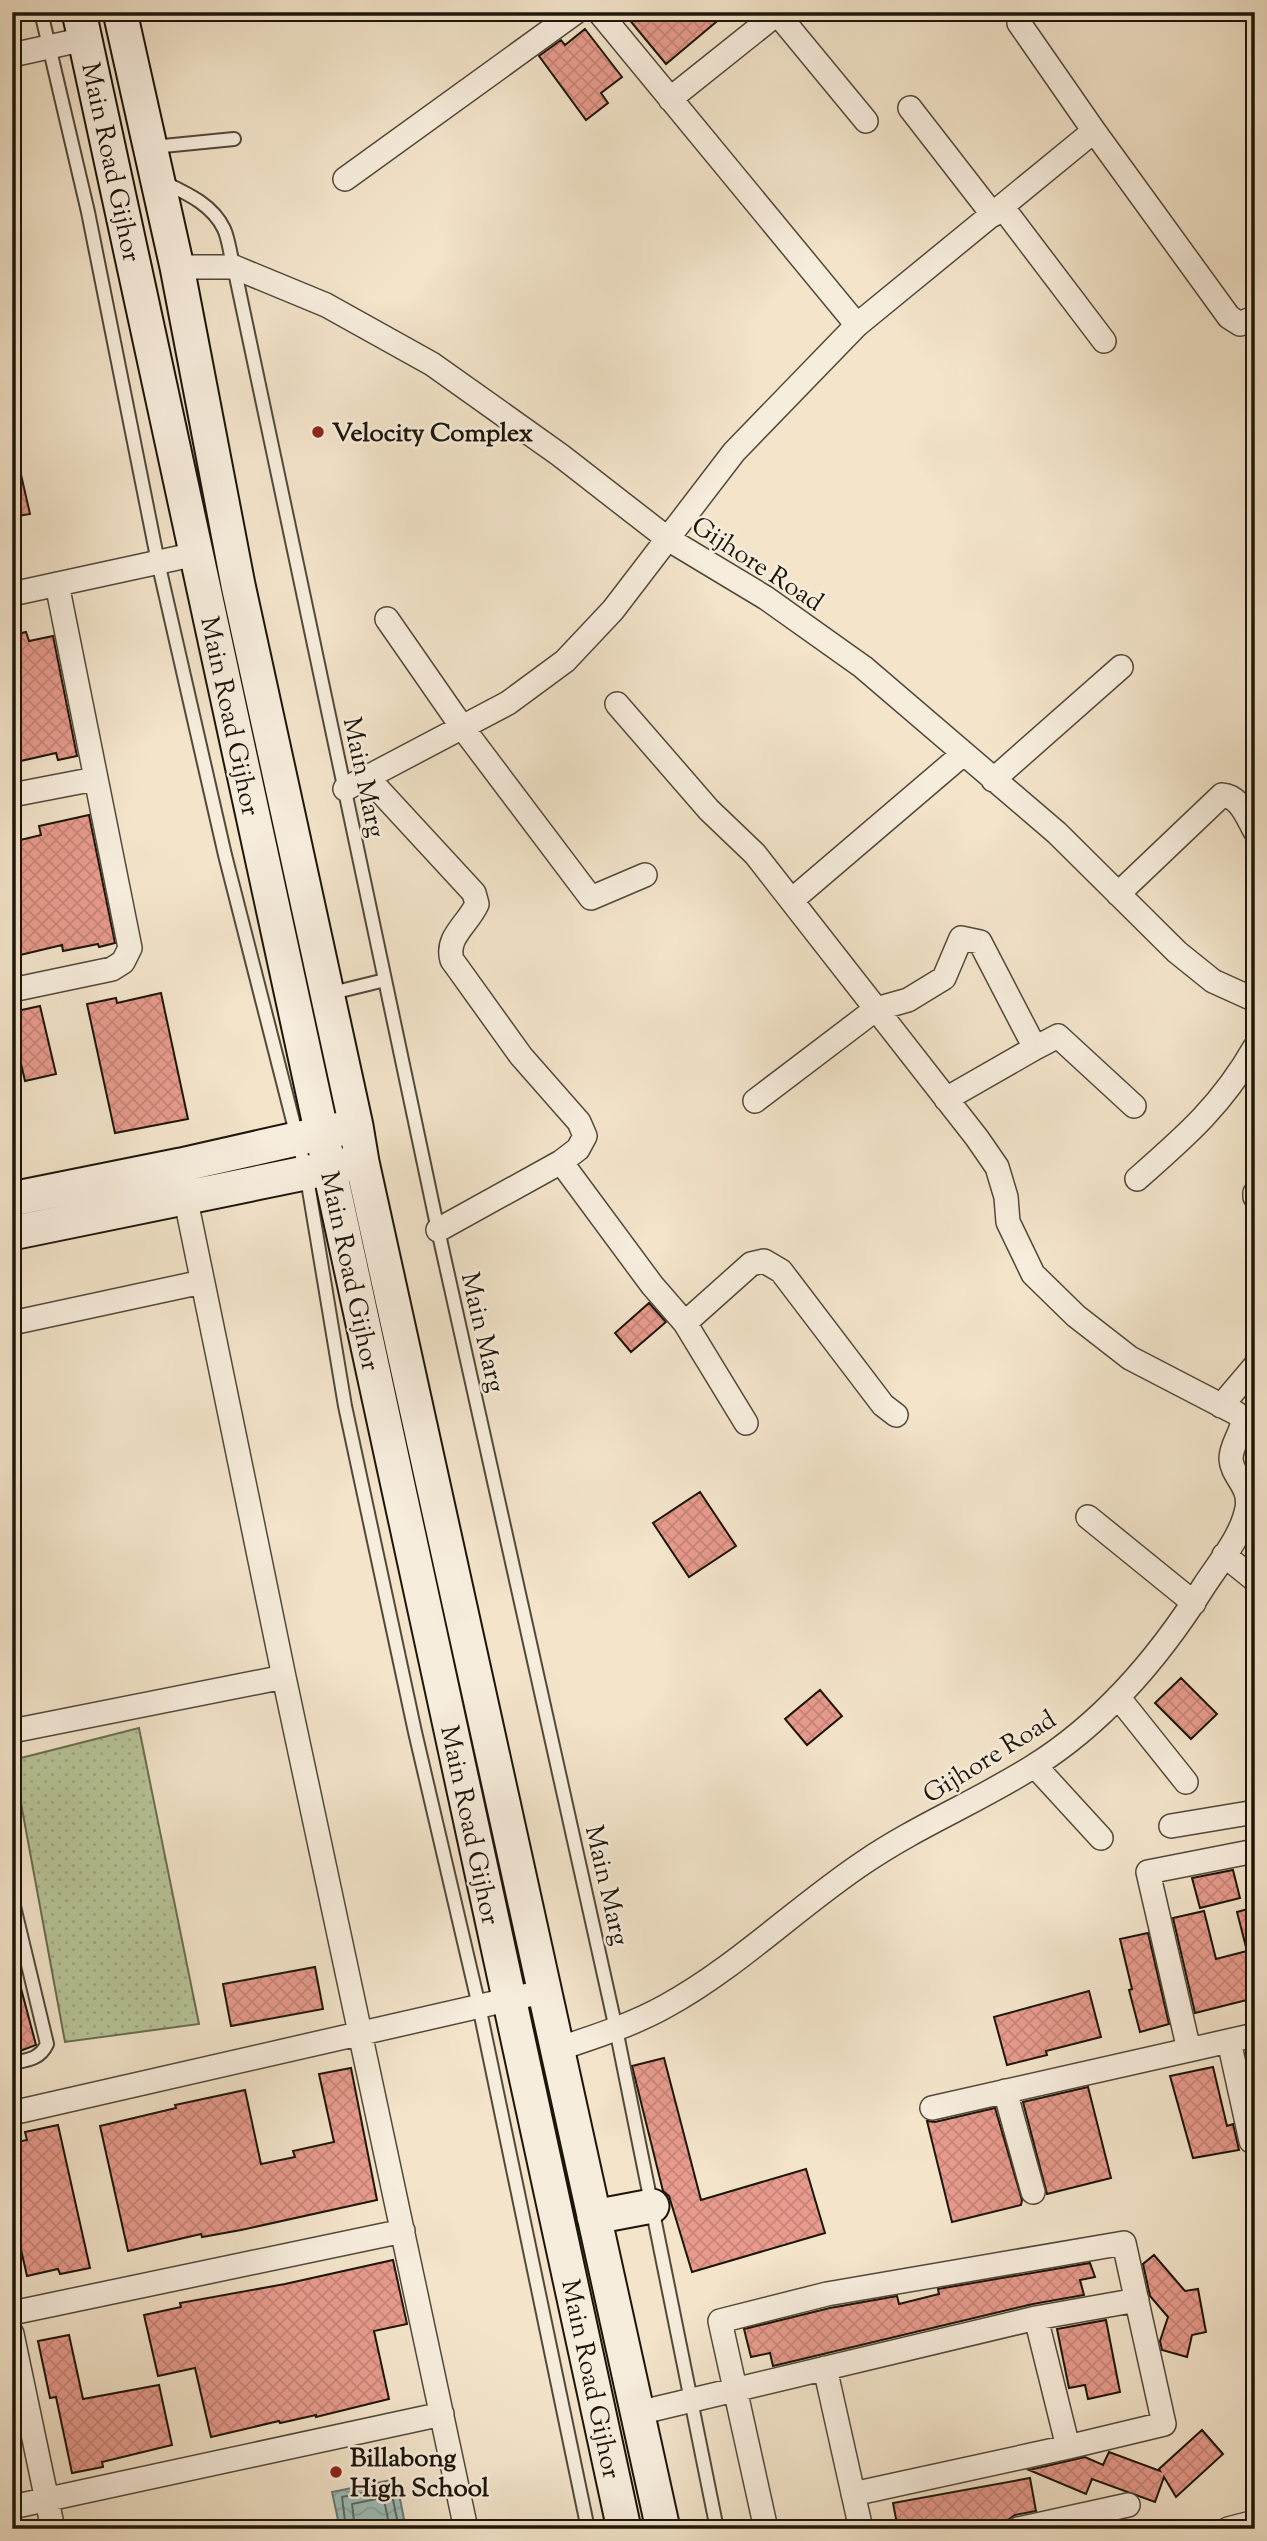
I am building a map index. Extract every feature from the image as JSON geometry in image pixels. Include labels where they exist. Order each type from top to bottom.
[{"type":"street","name":"Main Road Gijhor","points":[[120,12],[177,267],[238,585],[362,1162],[663,2529]]},
{"type":"street","points":[[345,179],[576,12]]},
{"type":"street","points":[[599,12],[857,325]]},
{"type":"street","points":[[670,99],[778,13],[866,121]]},
{"type":"street","points":[[1019,23],[1229,317],[1240,324],[1255,317]]},
{"type":"street","points":[[12,55],[50,47],[82,26]]},
{"type":"street","name":"Main Road Gijhor","points":[[82,26],[196,554],[311,1136],[494,2002],[624,2529]]},
{"type":"street","points":[[910,108],[1104,341]]},
{"type":"street","points":[[345,789],[508,703],[565,661],[614,610],[734,452],[857,325],[1094,131]]},
{"type":"street","name":"Gijhore Road","points":[[177,267],[234,267],[326,305],[432,364],[560,455],[668,539],[766,598],[863,667],[1057,833],[1177,952],[1213,981],[1255,1000]]},
{"type":"street","points":[[12,594],[196,554]]},
{"type":"street","points":[[12,990],[112,969],[123,962],[130,947],[57,584]]},
{"type":"street","points":[[387,619],[461,727],[591,898],[645,875]]},
{"type":"street","points":[[993,780],[1121,667]]},
{"type":"street","points":[[617,704],[709,810],[755,854],[997,1167],[1006,1197],[1008,1222],[1033,1274],[1076,1316],[1130,1358],[1221,1406],[1255,1366]]},
{"type":"street","points":[[792,900],[963,754]]},
{"type":"street","points":[[366,776],[474,893],[477,904],[472,916],[455,935],[449,951],[452,960],[521,1056],[579,1122],[585,1136],[578,1149],[561,1162],[438,1230]]},
{"type":"street","points":[[12,795],[96,779]]},
{"type":"street","points":[[1118,894],[1222,795],[1229,795],[1237,801],[1255,831]]},
{"type":"street","points":[[755,1101],[876,1009],[908,1000],[944,978],[961,938],[980,942],[1035,1048]]},
{"type":"street","points":[[946,1099],[1058,1036],[1134,1106]]},
{"type":"street","points":[[1137,1180],[1220,1101],[1255,1047]]},
{"type":"street","points":[[12,1233],[182,1181],[311,1136],[356,1126]]},
{"type":"street","points":[[12,1199],[318,1170],[362,1162]]},
{"type":"street","points":[[561,1162],[652,1285],[685,1323],[746,1423]]},
{"type":"street","points":[[182,1181],[466,2529]]},
{"type":"street","points":[[685,1323],[751,1264],[764,1261],[781,1271],[883,1405],[896,1415]]},
{"type":"street","points":[[12,1323],[202,1282]]},
{"type":"street","name":"Gijhore Road","points":[[558,2049],[616,2029],[666,2006],[736,1960],[864,1862],[1035,1766],[1078,1733],[1118,1697],[1157,1656],[1194,1603],[1247,1511],[1249,1496],[1231,1462],[1233,1445],[1242,1429],[1243,1419],[1221,1406]]},
{"type":"street","points":[[1088,1517],[1194,1603]]},
{"type":"street","points":[[1224,1555],[1255,1580]]},
{"type":"street","points":[[12,1731],[285,1677]]},
{"type":"street","points":[[1118,1697],[1186,1782]]},
{"type":"street","points":[[1035,1766],[1101,1838]]},
{"type":"street","points":[[1171,1826],[1255,1812]]},
{"type":"street","points":[[1189,2050],[1148,1872],[1255,1851]]},
{"type":"street","points":[[12,2113],[546,1991]]},
{"type":"street","points":[[932,2108],[1255,2035]]},
{"type":"street","points":[[1229,2041],[1251,2141]]},
{"type":"street","points":[[1006,2091],[1033,2192]]},
{"type":"street","points":[[594,2217],[652,2206]]},
{"type":"street","points":[[12,2313],[402,2231]]},
{"type":"street","points":[[765,2529],[720,2321],[827,2294],[1124,2243],[1164,2424],[853,2494]]},
{"type":"street","points":[[638,2413],[1036,2318],[1136,2300]]},
{"type":"street","points":[[1036,2318],[1068,2447]]},
{"type":"street","points":[[12,2334],[53,2529]]},
{"type":"street","points":[[825,2368],[861,2529]]},
{"type":"street","points":[[12,2507],[442,2414]]},
{"type":"street","points":[[1018,2529],[1128,2505]]},
{"type":"street","points":[[1228,2529],[1255,2522]]},
{"type":"lane","points":[[41,12],[88,212],[158,562],[225,855],[311,1136]]},
{"type":"lane","points":[[152,163],[234,139]]},
{"type":"lane","name":"Main Marg","points":[[152,163],[209,208],[223,228],[234,267],[438,1230],[616,2029],[718,2529]]},
{"type":"lane","points":[[327,994],[385,980]]},
{"type":"lane","points":[[12,1898],[47,2044],[36,2058],[12,2063]]},
{"type":"lane","points":[[494,2002],[587,2529]]},
{"type":"green space","points":[[139,1728],[199,2024],[65,2042],[13,1760]]},
{"type":"water","points":[[396,2479],[406,2529],[340,2529],[332,2492]]},
{"type":"building","points":[[623,12],[728,12],[666,64]]},
{"type":"building","points":[[585,29],[622,77],[601,93],[608,103],[586,120],[539,56],[561,40],[565,45]]},
{"type":"building","points":[[19,466],[30,514],[12,517],[12,467]]},
{"type":"building","points":[[26,632],[29,641],[53,636],[77,756],[58,760],[56,753],[12,763],[12,635]]},
{"type":"building","points":[[89,815],[115,943],[63,951],[62,945],[12,957],[12,842],[41,835],[39,826]]},
{"type":"building","points":[[161,993],[188,1119],[115,1133],[87,1004],[116,998],[117,1003]]},
{"type":"building","points":[[40,1006],[56,1074],[25,1081],[12,1025],[12,1012]]},
{"type":"building","points":[[649,1303],[666,1322],[631,1352],[615,1333]]},
{"type":"building","points":[[700,1492],[736,1546],[689,1577],[653,1523]]},
{"type":"building","points":[[1181,1678],[1217,1714],[1191,1739],[1155,1703]]},
{"type":"building","points":[[820,1690],[842,1716],[807,1745],[785,1719]]},
{"type":"building","points":[[1233,1870],[1240,1898],[1200,1908],[1192,1878]]},
{"type":"building","points":[[1255,1907],[1255,1998],[1195,2013],[1173,1918],[1204,1911],[1216,1959],[1247,1951],[1237,1912]]},
{"type":"building","points":[[1148,1933],[1169,2024],[1140,2032],[1120,1939]]},
{"type":"building","points":[[315,1967],[323,2009],[231,2026],[223,1984]]},
{"type":"building","points":[[18,1977],[36,2045],[12,2054],[12,1978]]},
{"type":"building","points":[[1089,1991],[1101,2037],[1046,2051],[1047,2055],[1007,2065],[994,2017]]},
{"type":"building","points":[[664,2058],[701,2200],[806,2169],[825,2233],[692,2272],[669,2196],[663,2191],[632,2066]]},
{"type":"building","points":[[1213,2067],[1227,2126],[1233,2124],[1239,2150],[1193,2158],[1170,2076]]},
{"type":"building","points":[[351,2068],[377,2200],[241,2230],[202,2237],[201,2234],[128,2251],[100,2126],[176,2108],[175,2105],[245,2090],[261,2164],[295,2157],[293,2151],[334,2142],[319,2074]]},
{"type":"building","points":[[1088,2087],[1111,2178],[1047,2194],[1023,2102]]},
{"type":"building","points":[[995,2108],[1022,2200],[1021,2205],[952,2222],[927,2121],[935,2122]]},
{"type":"building","points":[[58,2125],[90,2268],[60,2274],[58,2269],[27,2276],[12,2210],[12,2143],[27,2140],[25,2132]]},
{"type":"building","points":[[1154,2255],[1185,2291],[1198,2289],[1206,2332],[1192,2335],[1187,2357],[1162,2350],[1160,2341],[1168,2317],[1150,2296],[1143,2264]]},
{"type":"building","points":[[393,2260],[407,2324],[374,2331],[389,2399],[316,2417],[279,2421],[211,2437],[195,2368],[158,2376],[144,2315],[181,2307],[180,2303],[285,2284]]},
{"type":"building","points":[[1090,2263],[1095,2277],[1080,2280],[1084,2295],[1033,2304],[773,2366],[770,2353],[751,2357],[744,2329],[830,2308],[897,2296],[899,2304],[939,2294],[938,2289]]},
{"type":"building","points":[[1106,2320],[1120,2392],[1088,2399],[1085,2385],[1069,2388],[1057,2329]]},
{"type":"building","points":[[69,2335],[83,2399],[159,2385],[172,2445],[102,2462],[103,2467],[72,2473],[56,2397],[50,2398],[38,2341]]},
{"type":"building","points":[[1202,2430],[1223,2454],[1176,2497],[1164,2477],[1155,2502],[1092,2479],[1086,2494],[1029,2470],[1085,2457],[1103,2465],[1109,2452],[1160,2471],[1159,2469]]},
{"type":"building","points":[[1030,2478],[1036,2511],[1015,2515],[1008,2520],[961,2529],[898,2529],[893,2503]]},
{"type":"place","name":"Velocity Complex","points":[[318,432]]},
{"type":"place","name":"Billabong High School","points":[[336,2472]]}]
